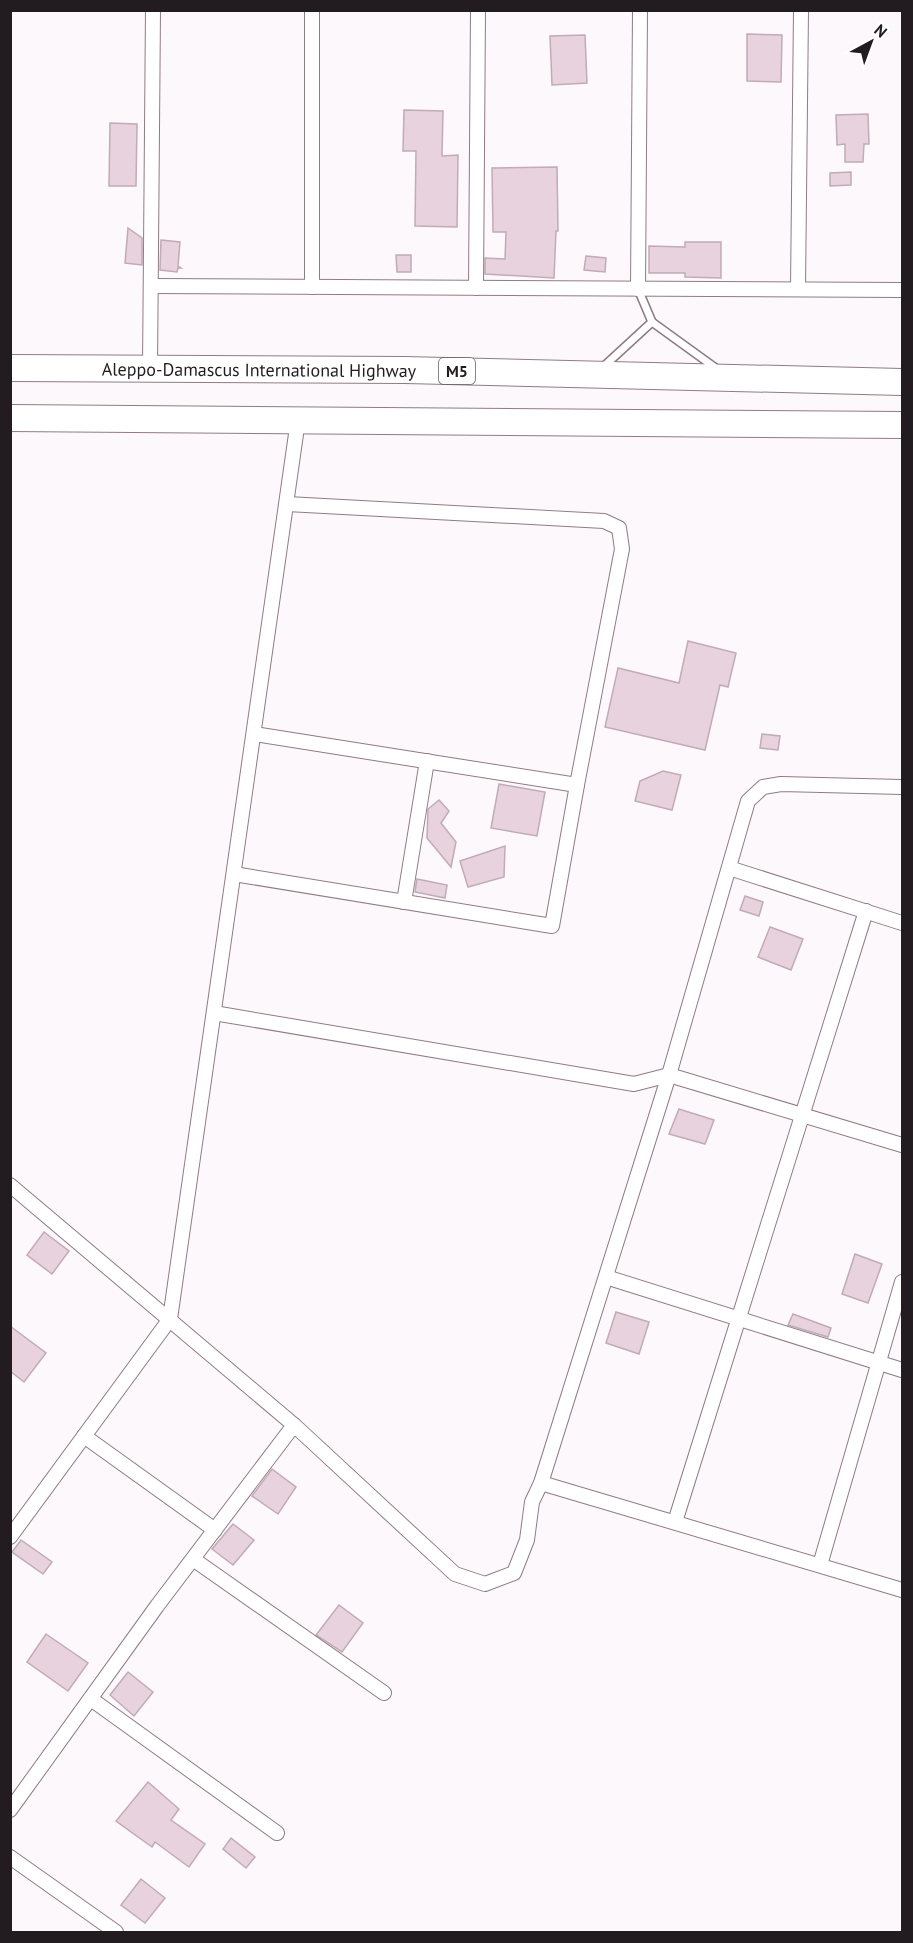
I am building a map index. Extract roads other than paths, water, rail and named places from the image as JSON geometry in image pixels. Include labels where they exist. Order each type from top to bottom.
[{"type":"highway","name":"Aleppo-Damascus International Highway","points":[[10,368],[595,375],[903,382]]},
{"type":"highway","points":[[10,418],[903,425]]},
{"type":"street","points":[[150,369],[153,10]]},
{"type":"street","points":[[312,10],[312,287]]},
{"type":"street","points":[[476,288],[478,10]]},
{"type":"street","points":[[638,288],[640,10]]},
{"type":"street","points":[[798,289],[801,10]]},
{"type":"street","points":[[151,286],[903,290]]},
{"type":"street","points":[[10,1537],[170,1319],[298,420]]},
{"type":"street","points":[[234,874],[552,926],[622,549],[619,528],[604,521],[286,504]]},
{"type":"street","points":[[254,734],[577,785]]},
{"type":"street","points":[[404,902],[427,761]]},
{"type":"street","points":[[10,1185],[294,1425],[455,1574],[485,1584],[514,1573],[526,1540],[531,1502],[541,1483],[669,1075],[748,801],[763,788],[781,784],[903,787]]},
{"type":"street","points":[[729,868],[903,923]]},
{"type":"street","points":[[675,1522],[866,911]]},
{"type":"street","points":[[214,1013],[634,1084],[669,1075],[903,1145]]},
{"type":"street","points":[[606,1277],[903,1370]]},
{"type":"street","points":[[820,1565],[903,1282]]},
{"type":"street","points":[[10,1810],[193,1558],[294,1425]]},
{"type":"street","points":[[84,1436],[215,1530]]},
{"type":"street","points":[[541,1483],[903,1590]]},
{"type":"street","points":[[193,1558],[384,1693]]},
{"type":"street","points":[[91,1699],[277,1833]]},
{"type":"street","points":[[10,1857],[116,1932]]},
{"type":"lane","points":[[638,288],[652,322],[729,378]]},
{"type":"lane","points":[[595,375],[652,322]]}]
